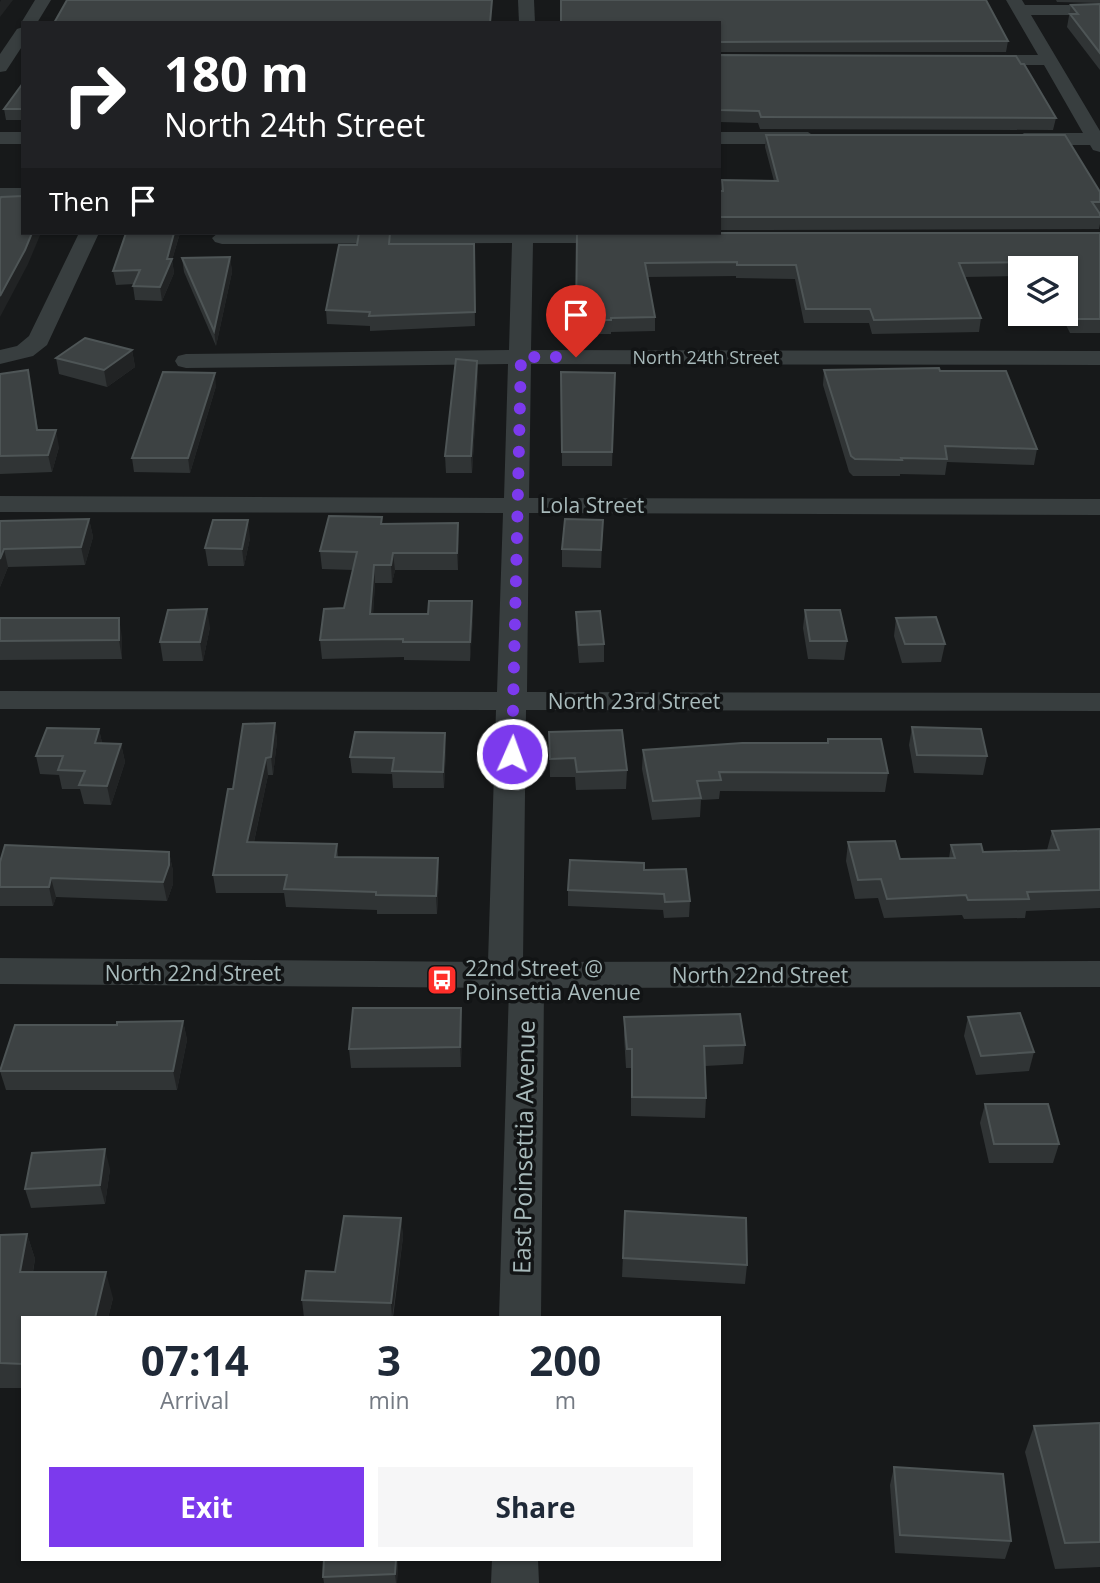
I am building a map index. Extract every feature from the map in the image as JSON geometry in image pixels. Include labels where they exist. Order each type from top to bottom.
[{"type":"street","points":[[30,21],[43,0]]},
{"type":"street","points":[[526,0],[527,21]]},
{"type":"street","points":[[1017,5],[1100,10]]},
{"type":"street","points":[[1017,5],[1098,141]]},
{"type":"street","points":[[1,63],[21,35]]},
{"type":"street","points":[[1,63],[21,60]]},
{"type":"street","points":[[964,60],[1050,60]]},
{"type":"street","points":[[0,138],[21,138]]},
{"type":"street","points":[[721,138],[830,138]]},
{"type":"street","points":[[1009,139],[1098,141]]},
{"type":"street","points":[[0,194],[21,194]]},
{"type":"street","points":[[0,357],[25,351],[39,340],[88,235]]},
{"type":"street","points":[[222,238],[523,235],[633,237]]},
{"type":"street","name":"East Poinsettia Avenue","points":[[520,1316],[513,700],[523,235]]},
{"type":"street","name":"North 24th Street","points":[[186,360],[521,357],[1100,358]]},
{"type":"street","name":"Lola Street","points":[[0,505],[1100,507]]},
{"type":"street","name":"North 23rd Street","points":[[0,700],[1100,702]]},
{"type":"street","name":"North 22nd Street","points":[[0,971],[1098,982]]},
{"type":"street","points":[[515,1561],[515,1583]]},
{"type":"building","points":[[67,0],[492,0],[490,21],[55,21]]},
{"type":"building","points":[[561,0],[986,0],[1008,41],[721,42],[721,21],[561,21]]},
{"type":"building","points":[[1100,4],[1100,53],[1070,14],[1078,14],[1071,5]]},
{"type":"building","points":[[721,55],[1016,56],[1021,64],[1024,64],[1056,118],[761,117],[759,111],[721,110]]},
{"type":"building","points":[[21,86],[21,109],[4,109]]},
{"type":"building","points":[[766,135],[1065,135],[1100,192],[1100,202],[1092,202],[1100,217],[721,217],[722,180],[778,181]]},
{"type":"building","points":[[21,196],[21,235],[31,235],[0,296],[0,199]]},
{"type":"building","points":[[1100,233],[1100,319],[1078,319],[1078,256],[1008,256],[1008,262],[959,263],[981,318],[874,320],[870,309],[806,309],[796,265],[737,265],[737,262],[645,263],[655,317],[576,320],[577,235]]},
{"type":"building","points":[[125,235],[173,235],[167,259],[172,259],[160,287],[133,286],[140,270],[113,271]]},
{"type":"building","points":[[359,235],[390,235],[389,244],[474,244],[475,312],[369,316],[370,312],[326,310],[339,245],[357,245]]},
{"type":"building","points":[[230,257],[214,331],[182,258]]},
{"type":"building","points":[[85,338],[132,350],[104,370],[56,358]]},
{"type":"building","points":[[456,359],[477,361],[471,456],[445,456]]},
{"type":"building","points":[[939,368],[940,371],[1006,371],[1037,449],[945,446],[947,459],[855,459],[851,456],[824,370]]},
{"type":"building","points":[[28,370],[37,430],[56,430],[48,455],[0,456],[0,374]]},
{"type":"building","points":[[163,372],[215,373],[188,458],[132,458]]},
{"type":"building","points":[[561,372],[615,373],[612,452],[562,452]]},
{"type":"building","points":[[329,516],[382,517],[381,524],[458,523],[457,553],[393,553],[391,565],[374,565],[370,614],[428,614],[429,601],[472,601],[470,642],[403,642],[403,639],[320,640],[324,609],[344,608],[357,552],[320,551]]},
{"type":"building","points":[[89,519],[81,547],[4,549],[0,559],[0,521]]},
{"type":"building","points":[[565,519],[603,520],[601,550],[562,549]]},
{"type":"building","points":[[213,520],[248,520],[242,549],[205,548]]},
{"type":"building","points":[[207,609],[200,642],[160,642],[168,610]]},
{"type":"building","points":[[805,610],[840,610],[847,641],[810,641]]},
{"type":"building","points":[[600,611],[604,644],[579,645],[576,612]]},
{"type":"building","points":[[936,617],[945,644],[905,644],[896,618]]},
{"type":"building","points":[[0,618],[119,618],[119,640],[0,641]]},
{"type":"building","points":[[275,723],[271,757],[266,758],[247,842],[337,844],[335,857],[438,858],[436,896],[284,889],[287,875],[213,875],[228,789],[233,789],[243,724]]},
{"type":"building","points":[[912,727],[981,729],[987,756],[917,755]]},
{"type":"building","points":[[47,728],[99,729],[95,743],[121,744],[107,786],[79,785],[85,771],[58,770],[63,756],[36,756]]},
{"type":"building","points":[[622,730],[627,770],[577,772],[575,758],[550,759],[549,732]]},
{"type":"building","points":[[355,732],[445,733],[443,772],[392,771],[394,758],[350,757]]},
{"type":"building","points":[[828,739],[881,739],[888,773],[719,772],[721,780],[697,781],[701,798],[653,801],[643,750],[742,743],[828,743]]},
{"type":"building","points":[[1100,829],[1100,890],[1027,892],[1029,899],[968,900],[966,895],[887,899],[881,879],[858,880],[848,842],[895,841],[900,859],[955,858],[951,845],[981,844],[983,852],[1059,850],[1052,831]]},
{"type":"building","points":[[5,845],[169,852],[169,865],[163,882],[51,878],[49,887],[0,887],[0,862]]},
{"type":"building","points":[[570,860],[644,863],[644,870],[686,869],[690,901],[665,902],[664,894],[568,890]]},
{"type":"building","points":[[353,1008],[461,1008],[460,1047],[349,1049]]},
{"type":"building","points":[[1020,1013],[1034,1052],[981,1056],[968,1017]]},
{"type":"building","points":[[740,1014],[745,1045],[704,1046],[706,1098],[632,1097],[632,1049],[627,1049],[624,1017]]},
{"type":"building","points":[[183,1021],[173,1071],[0,1071],[15,1025],[117,1025],[117,1022]]},
{"type":"building","points":[[985,1104],[1048,1104],[1059,1144],[994,1144]]},
{"type":"building","points":[[105,1149],[100,1185],[25,1189],[32,1153]]},
{"type":"building","points":[[625,1211],[746,1218],[747,1265],[623,1258]]},
{"type":"building","points":[[344,1216],[401,1218],[391,1303],[302,1300],[306,1271],[335,1272]]},
{"type":"building","points":[[27,1234],[20,1272],[106,1272],[95,1316],[21,1316],[21,1364],[0,1363],[0,1235]]},
{"type":"building","points":[[1100,1423],[1100,1542],[1065,1543],[1034,1426]]},
{"type":"building","points":[[894,1467],[1003,1474],[1011,1541],[900,1535]]},
{"type":"building","points":[[324,1561],[396,1561],[395,1574],[323,1577]]},
{"type":"place","name":"22nd Street @ Poinsettia Avenue","points":[[442,980]]},
{"type":"route","points":[[512,754],[521,357],[576,357]]}]
